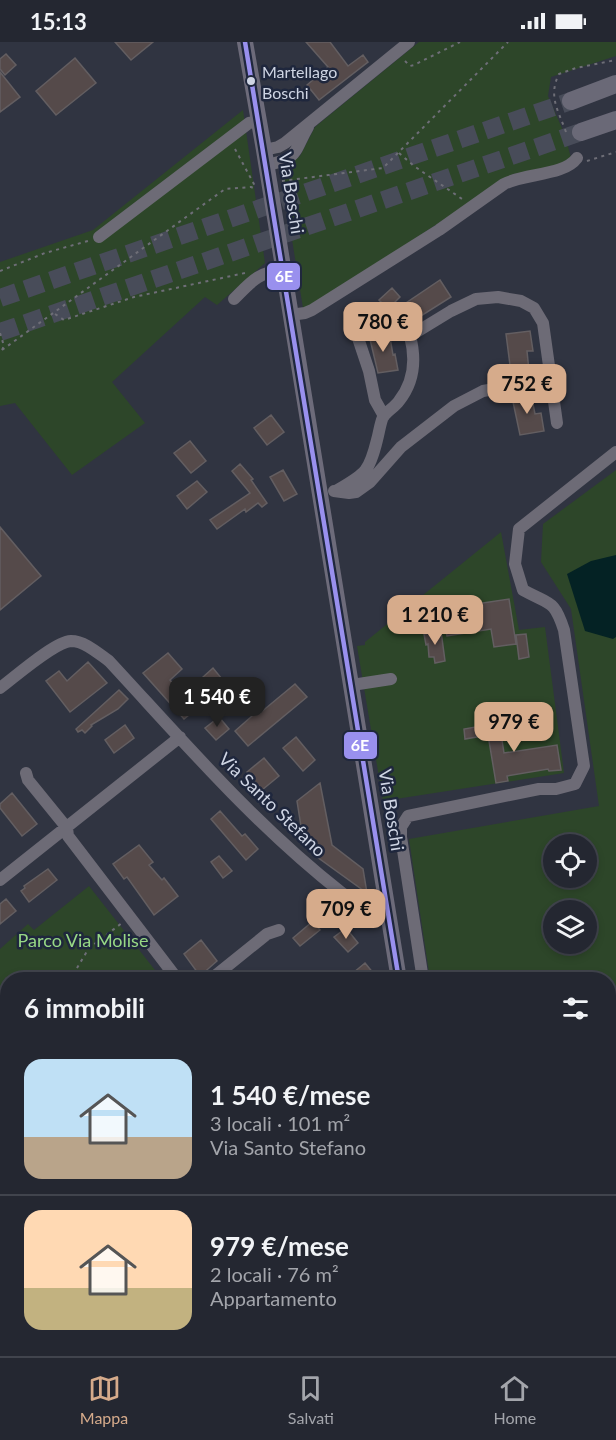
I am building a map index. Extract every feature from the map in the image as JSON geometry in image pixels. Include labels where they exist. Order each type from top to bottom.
[{"type":"highway","points":[[571,101],[616,84]]},
{"type":"highway","points":[[581,132],[616,120]]},
{"type":"main road","name":"Via Boschi","points":[[245,42],[398,972]]},
{"type":"street","points":[[265,158],[410,42]]},
{"type":"street","points":[[99,237],[249,123],[259,121]]},
{"type":"street","points":[[290,315],[312,310],[439,230],[504,183],[516,178],[558,170],[572,165],[577,158]]},
{"type":"street","points":[[234,299],[255,278],[268,272],[283,270]]},
{"type":"street","points":[[410,336],[476,299],[498,297],[521,301],[534,308],[543,323],[557,423]]},
{"type":"street","points":[[344,489],[366,471],[375,451],[384,416],[401,400],[414,371],[414,350],[410,336],[402,323],[392,314],[384,313],[366,322],[358,338],[375,400],[384,416]]},
{"type":"street","points":[[319,493],[344,489],[356,492],[370,482],[401,447],[454,406],[483,391],[550,379]]},
{"type":"street","points":[[422,972],[401,837],[401,827],[408,816],[574,784],[584,766],[560,616],[552,603],[523,591],[515,564],[516,546],[519,529],[616,452]]},
{"type":"street","name":"Via Santo Stefano","points":[[0,688],[49,651],[72,641],[89,647],[109,661],[254,818],[313,870],[360,907],[381,920],[389,920]]},
{"type":"street","points":[[352,685],[391,679]]},
{"type":"street","points":[[0,880],[180,737]]},
{"type":"street","points":[[26,773],[28,780],[67,828],[68,836],[172,972]]},
{"type":"street","points":[[220,972],[267,934],[279,930]]},
{"type":"path","points":[[396,53],[410,66],[460,42]]},
{"type":"path","points":[[279,181],[383,168],[508,42]]},
{"type":"path","points":[[1,352],[225,189],[251,187],[257,189],[229,139]]},
{"type":"path","points":[[399,152],[414,166],[471,207]]},
{"type":"path","points":[[577,158],[586,161],[616,152]]},
{"type":"path","points":[[0,271],[45,253],[99,237]]},
{"type":"path","points":[[53,314],[64,320],[134,297],[249,272]]},
{"type":"path","points":[[0,333],[4,346],[1,352]]},
{"type":"path","points":[[75,972],[89,948],[120,925]]},
{"type":"green space","points":[[419,42],[616,42],[616,56],[551,77],[548,96],[565,135],[571,158],[563,168],[513,174],[311,307],[303,308],[281,171],[300,156],[315,127]]},
{"type":"green space","points":[[243,110],[265,263],[217,305],[205,297],[112,382],[145,423],[72,475],[15,403],[0,406],[0,262],[93,230]]},
{"type":"green space","points":[[616,470],[616,972],[429,972],[409,839],[599,806],[571,609],[541,562],[543,524]]},
{"type":"green space","points":[[501,532],[519,630],[545,627],[564,773],[383,801],[357,646],[365,645],[365,642]]},
{"type":"green space","name":"Parco Via Molise","points":[[89,886],[157,972],[0,972],[0,949],[28,924],[34,930]]},
{"type":"shaded area","points":[[616,555],[616,637],[613,639],[585,631],[567,574],[591,561]]},
{"type":"building","points":[[115,42],[153,42],[131,60]]},
{"type":"building","points":[[306,42],[330,42],[348,66],[363,55],[368,62],[319,100],[307,85],[328,67]]},
{"type":"building","points":[[6,54],[16,65],[5,75],[0,69],[0,59]]},
{"type":"building","points":[[75,58],[96,83],[56,115],[36,91]]},
{"type":"building","points":[[0,72],[20,97],[0,112]]},
{"type":"building","points":[[440,280],[451,297],[413,321],[403,305]]},
{"type":"building","points":[[392,288],[400,297],[391,306],[384,305],[379,300]]},
{"type":"building","points":[[530,331],[533,351],[527,351],[529,371],[511,373],[506,334]]},
{"type":"building","points":[[389,332],[398,370],[378,373],[369,335]]},
{"type":"building","points":[[531,394],[535,414],[541,413],[544,431],[520,435],[512,397]]},
{"type":"building","points":[[271,415],[284,432],[267,445],[254,428]]},
{"type":"building","points":[[190,441],[206,461],[191,473],[174,453]]},
{"type":"building","points":[[240,464],[253,479],[251,480],[267,503],[262,507],[258,503],[246,512],[245,509],[217,529],[210,520],[250,493],[232,471]]},
{"type":"building","points":[[283,470],[297,494],[284,501],[270,477]]},
{"type":"building","points":[[197,481],[207,492],[187,509],[177,496]]},
{"type":"building","points":[[0,527],[41,576],[0,610]]},
{"type":"building","points":[[509,599],[516,644],[494,647],[491,629],[447,636],[443,609]]},
{"type":"building","points":[[441,631],[445,661],[435,663],[434,657],[429,657],[424,634]]},
{"type":"building","points":[[526,634],[529,657],[519,659],[516,635]]},
{"type":"building","points":[[168,653],[182,669],[170,680],[183,695],[213,668],[227,685],[215,694],[211,690],[192,706],[195,710],[184,719],[143,673]]},
{"type":"building","points":[[88,662],[107,683],[70,712],[46,681],[59,671],[67,681]]},
{"type":"building","points":[[295,684],[307,697],[248,746],[235,731],[252,716],[249,712],[256,707],[260,713]]},
{"type":"building","points":[[119,690],[128,699],[118,709],[91,725],[85,733],[82,730],[78,732],[76,729]]},
{"type":"building","points":[[498,714],[504,753],[557,745],[561,770],[549,771],[548,769],[507,776],[508,781],[496,783],[488,735],[465,739],[464,729],[487,725],[486,716]]},
{"type":"building","points":[[219,717],[229,729],[216,740],[205,728]]},
{"type":"building","points":[[125,725],[134,738],[114,753],[105,740]]},
{"type":"building","points":[[296,737],[315,760],[303,771],[283,748]]},
{"type":"building","points":[[264,758],[279,776],[262,790],[247,772]]},
{"type":"building","points":[[320,783],[332,845],[363,869],[367,893],[317,857],[309,844],[304,845],[297,801]]},
{"type":"building","points":[[12,793],[37,824],[22,836],[0,808],[0,804]]},
{"type":"building","points":[[220,811],[242,836],[245,834],[258,849],[246,860],[211,819]]},
{"type":"building","points":[[139,845],[153,862],[149,865],[162,880],[164,878],[178,896],[154,915],[127,877],[124,879],[113,864]]},
{"type":"building","points":[[219,856],[232,871],[223,878],[211,862]]},
{"type":"building","points":[[48,869],[57,880],[29,902],[21,891],[25,888],[24,886]]},
{"type":"building","points":[[6,899],[16,911],[0,924],[0,904]]},
{"type":"building","points":[[313,921],[320,930],[300,946],[293,938]]},
{"type":"building","points":[[346,928],[358,943],[348,952],[334,937]]},
{"type":"building","points":[[201,940],[217,961],[205,972],[197,972],[184,954]]},
{"type":"building","points":[[365,963],[372,972],[354,972]]},
{"type":"tunnel","points":[[0,298],[571,101]]},
{"type":"tunnel","points":[[0,332],[581,132]]},
{"type":"transit line","name":"6E","points":[[245,42],[398,972]]},
{"type":"place","name":"Martellago Boschi","points":[[251,81]]}]
